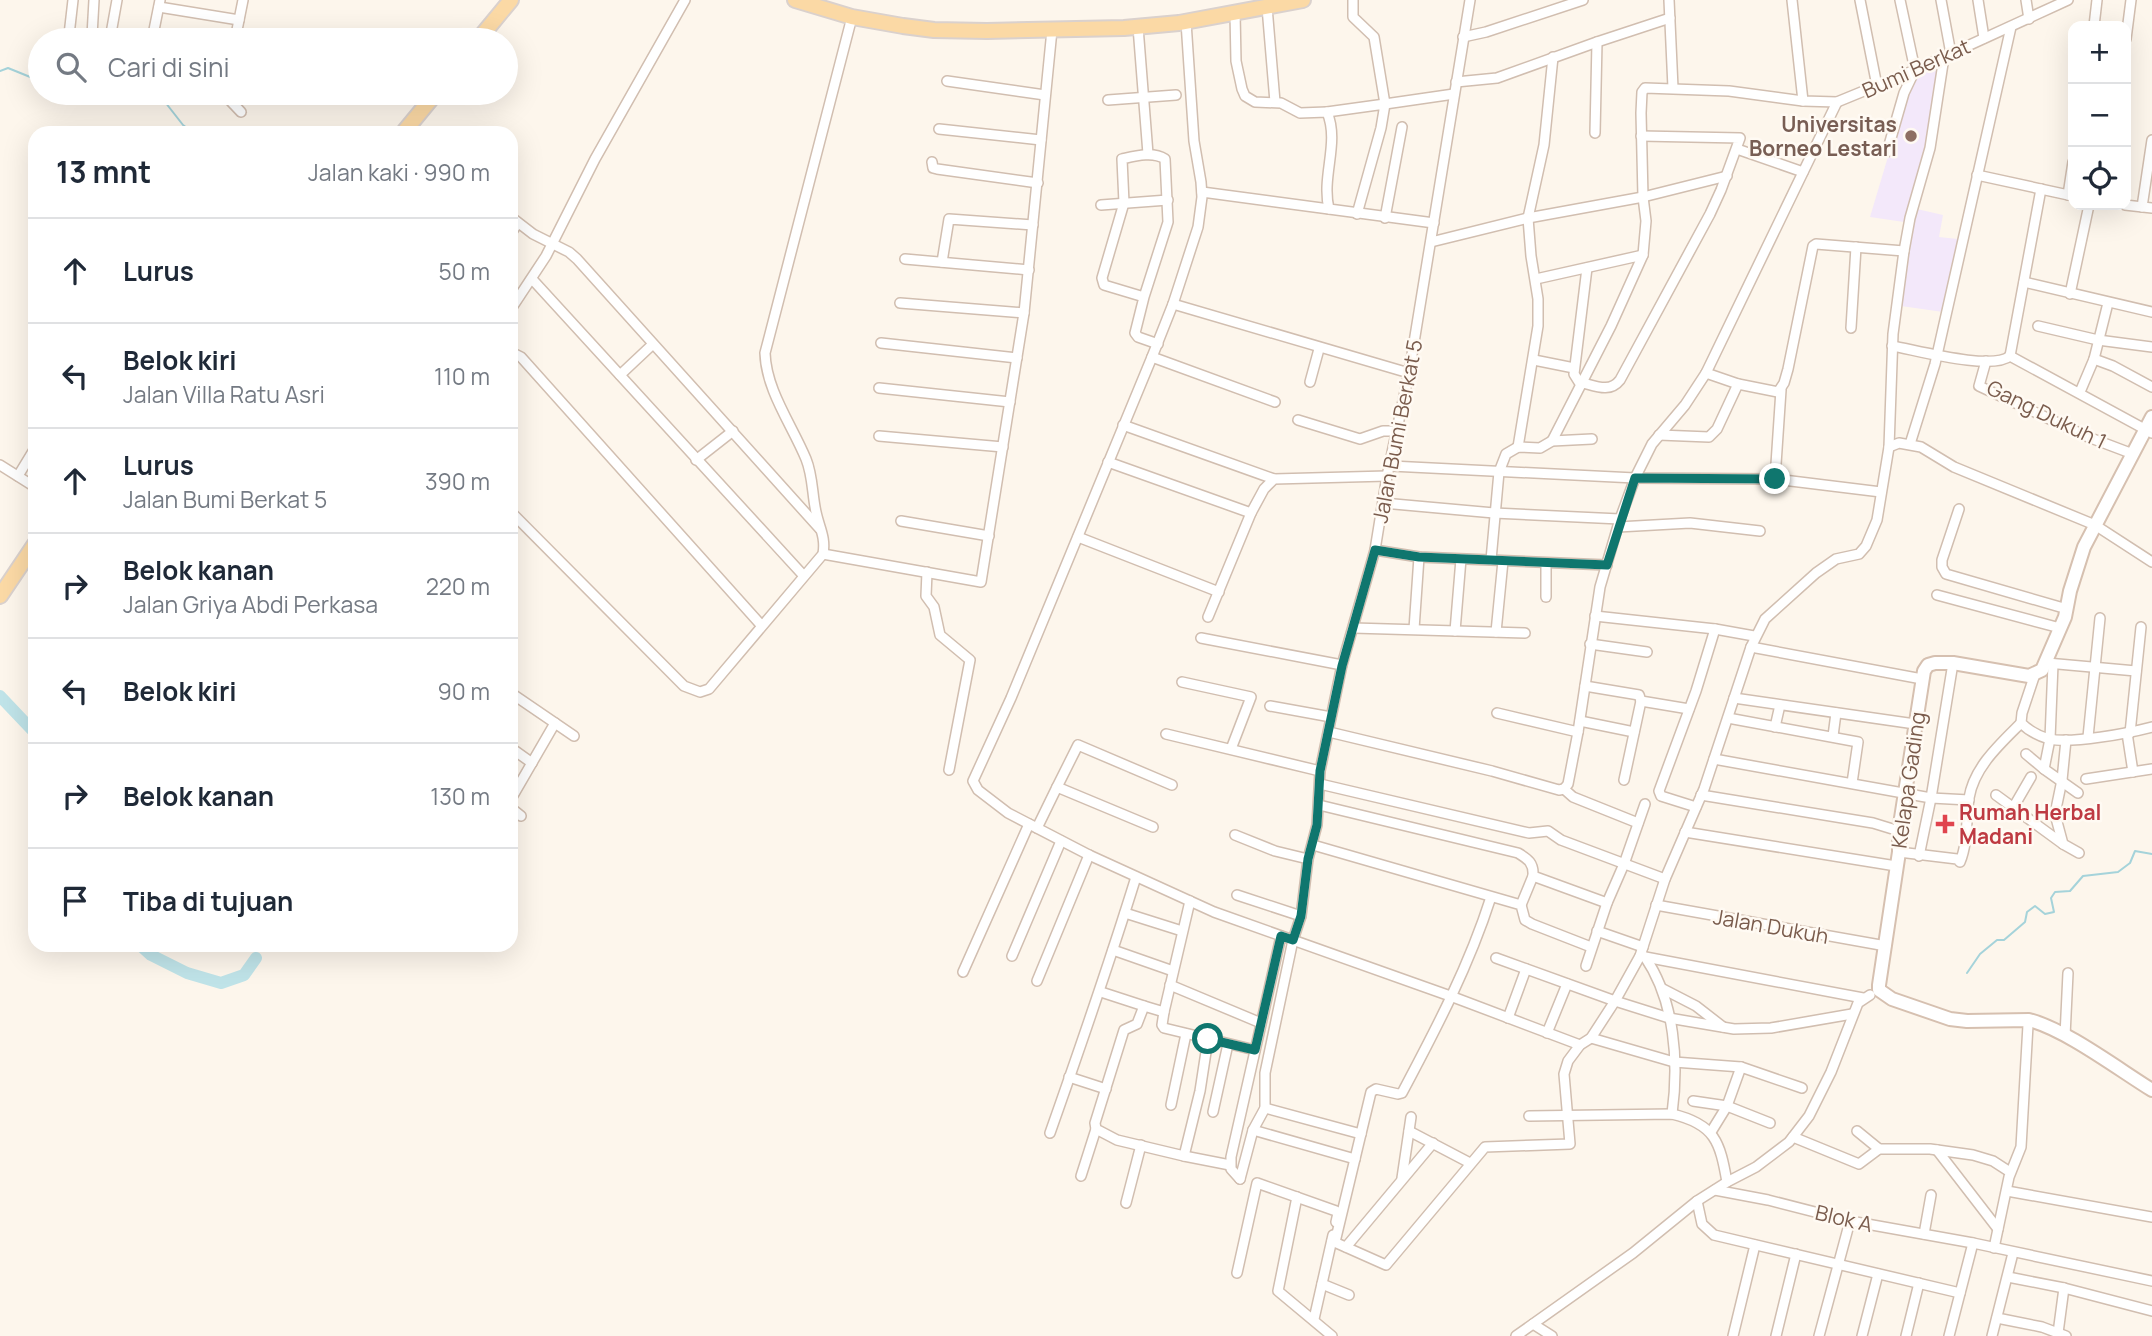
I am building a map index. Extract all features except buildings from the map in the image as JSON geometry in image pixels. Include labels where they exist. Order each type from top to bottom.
[{"type":"main road","points":[[488,28],[511,0]]},
{"type":"main road","points":[[795,0],[852,18],[934,30],[1138,27],[1186,22],[1304,0]]},
{"type":"main road","points":[[410,126],[426,105]]},
{"type":"main road","points":[[0,596],[28,554]]},
{"type":"street","points":[[70,28],[73,0]]},
{"type":"street","points":[[92,28],[94,0]]},
{"type":"street","points":[[114,28],[117,0]]},
{"type":"street","points":[[237,28],[243,0]]},
{"type":"street","points":[[518,299],[532,279],[685,0]]},
{"type":"street","points":[[1353,0],[1353,16],[1374,37],[1385,104],[1357,214]]},
{"type":"street","name":"Jalan Bumi Berkat 5","points":[[1265,1108],[1265,1073],[1293,940],[1301,916],[1308,859],[1313,845],[1319,804],[1320,771],[1342,666],[1375,550],[1409,373],[1470,0]]},
{"type":"street","points":[[1463,37],[1583,0]]},
{"type":"street","points":[[1669,0],[1673,88]]},
{"type":"street","points":[[1793,0],[1803,101]]},
{"type":"street","points":[[1860,0],[1877,86]]},
{"type":"street","points":[[1887,152],[1904,93],[1915,70],[1900,0]]},
{"type":"street","points":[[1334,1241],[1387,1265],[1485,1147],[1570,1144],[1564,1074],[1567,1064],[1580,1045],[1591,1038],[1642,953],[1665,879],[1714,759],[1754,636],[1765,620],[1816,573],[1836,559],[1859,554],[1866,547],[1877,520],[1889,447],[1892,346],[1910,218],[1930,148],[1947,55],[1941,0]]},
{"type":"street","points":[[1978,0],[1984,38]]},
{"type":"street","points":[[2026,0],[2029,19]]},
{"type":"street","name":"Bumi Berkat","points":[[1642,136],[1642,92],[1645,88],[1729,91],[1803,101],[1837,102],[1915,70],[2068,0]]},
{"type":"street","points":[[2095,21],[2097,0]]},
{"type":"street","points":[[2129,21],[2132,0]]},
{"type":"street","points":[[154,28],[159,4],[239,20]]},
{"type":"street","points":[[1267,7],[1275,102]]},
{"type":"street","points":[[1235,13],[1236,61],[1242,89],[1245,96],[1255,102],[1275,102],[1300,113],[1327,112],[1454,94]]},
{"type":"street","points":[[518,519],[684,686],[700,692],[709,689],[823,554],[824,533],[816,512],[813,480],[807,461],[769,380],[765,353],[852,18]]},
{"type":"street","points":[[1456,82],[1497,78],[1670,18]]},
{"type":"street","points":[[1186,22],[1194,141],[1202,192],[1198,227],[1158,344],[1011,698],[973,781],[978,790],[995,804],[1033,826],[1088,855],[1214,912],[1580,1045]]},
{"type":"street","points":[[1138,27],[1147,154]]},
{"type":"street","points":[[1910,444],[1937,354],[2011,27]]},
{"type":"street","points":[[823,554],[981,582],[1024,313],[1052,30]]},
{"type":"street","points":[[1595,133],[1597,42]]},
{"type":"street","points":[[1518,447],[1538,326],[1536,279],[1528,218],[1544,145],[1553,57]]},
{"type":"street","points":[[947,80],[1045,95]]},
{"type":"street","points":[[1108,100],[1177,95]]},
{"type":"street","points":[[1564,789],[1569,779],[1580,721],[1595,616],[1619,523],[1635,478],[1659,435],[1685,405],[1706,373],[1837,102]]},
{"type":"street","points":[[234,105],[241,112]]},
{"type":"street","points":[[1327,112],[1332,145],[1325,192],[1329,209]]},
{"type":"street","points":[[1385,218],[1402,127]]},
{"type":"street","points":[[939,129],[1041,140]]},
{"type":"street","points":[[1552,441],[1584,383],[1643,255],[1646,221],[1642,136],[1740,138],[1727,176],[1678,274],[1620,380],[1615,387],[1608,389],[1584,383],[1576,379],[1574,368],[1587,268]]},
{"type":"street","points":[[2147,208],[2152,144]]},
{"type":"street","points":[[1737,149],[1803,172]]},
{"type":"street","points":[[1144,298],[1102,283],[1124,204],[1122,159],[1147,154],[1160,155],[1165,159],[1168,222],[1135,333],[1138,337],[1158,344]]},
{"type":"street","points":[[932,162],[933,168],[937,169],[1038,183]]},
{"type":"street","points":[[1977,175],[2068,194]]},
{"type":"street","points":[[1431,242],[1528,218],[1643,197],[1727,176]]},
{"type":"street","points":[[2010,356],[2041,189]]},
{"type":"street","points":[[1202,192],[1434,223]]},
{"type":"street","points":[[1101,205],[1168,200]]},
{"type":"street","points":[[2070,294],[2088,210]]},
{"type":"street","points":[[942,262],[949,219],[1033,225]]},
{"type":"street","points":[[518,222],[577,259],[824,533]]},
{"type":"street","points":[[1775,479],[1781,390],[1801,313],[1813,246],[1816,244],[1905,251]]},
{"type":"street","points":[[1850,328],[1856,247]]},
{"type":"street","points":[[1536,279],[1643,255]]},
{"type":"street","points":[[905,259],[1029,270]]},
{"type":"street","points":[[532,279],[803,575]]},
{"type":"street","points":[[2024,282],[2152,312]]},
{"type":"street","points":[[900,303],[1024,313]]},
{"type":"street","points":[[2080,392],[2094,359],[2108,303]]},
{"type":"street","points":[[1173,304],[1409,373]]},
{"type":"street","points":[[2038,326],[2098,340],[2152,347]]},
{"type":"street","points":[[881,343],[1017,358]]},
{"type":"street","points":[[620,375],[653,344]]},
{"type":"street","points":[[1892,346],[1997,362],[2010,356]]},
{"type":"street","points":[[1310,382],[1320,349]]},
{"type":"street","points":[[518,356],[761,625]]},
{"type":"street","points":[[2010,356],[2150,426],[2079,559],[2067,609],[2049,663],[2050,739],[2044,769]]},
{"type":"street","points":[[1152,358],[1275,402]]},
{"type":"street","points":[[2094,359],[2152,387]]},
{"type":"street","points":[[1534,360],[1574,368]]},
{"type":"street","name":"Gang Dukuh 1","points":[[1986,361],[1979,386],[2088,437],[2133,454]]},
{"type":"street","points":[[1706,373],[1774,393],[1781,390]]},
{"type":"street","points":[[1659,435],[1709,437],[1717,429],[1738,384]]},
{"type":"street","points":[[879,388],[1010,402]]},
{"type":"street","points":[[1298,420],[1360,439],[1383,431],[1398,431]]},
{"type":"street","points":[[1123,425],[1275,480],[1389,471],[1499,472],[1635,478],[1775,479],[1881,492]]},
{"type":"street","points":[[696,460],[733,431]]},
{"type":"street","points":[[879,436],[1003,447]]},
{"type":"street","points":[[1491,560],[1499,472],[1506,454],[1518,447],[1540,448],[1552,441],[1592,439]]},
{"type":"street","points":[[1889,447],[1899,443],[1921,447],[1962,471],[2095,525],[2152,562]]},
{"type":"street","points":[[18,476],[28,460]]},
{"type":"street","points":[[1108,462],[1251,513]]},
{"type":"street","points":[[0,465],[28,482]]},
{"type":"street","points":[[1208,617],[1251,513],[1264,489],[1275,480]]},
{"type":"street","points":[[1383,503],[1619,523],[1690,523],[1760,531]]},
{"type":"street","points":[[1959,509],[1942,560],[1946,574],[2067,609]]},
{"type":"street","points":[[901,521],[989,536]]},
{"type":"street","points":[[1078,537],[1219,592]]},
{"type":"street","points":[[1375,550],[1419,557],[1607,565]]},
{"type":"street","points":[[1414,629],[1419,557]]},
{"type":"street","points":[[1455,631],[1461,559]]},
{"type":"street","points":[[1496,632],[1503,561]]},
{"type":"street","points":[[1546,563],[1546,597]]},
{"type":"street","points":[[927,572],[926,596],[934,607],[940,635],[970,660],[949,770]]},
{"type":"street","points":[[1937,595],[2060,628]]},
{"type":"street","points":[[1595,616],[1754,636]]},
{"type":"street","points":[[2088,737],[2100,618]]},
{"type":"street","points":[[2133,772],[2129,733],[2141,627]]},
{"type":"street","points":[[1353,628],[1525,633]]},
{"type":"street","points":[[1696,807],[1661,796],[1660,792],[1715,629]]},
{"type":"street","points":[[1201,638],[1342,666]]},
{"type":"street","points":[[1590,645],[1647,652]]},
{"type":"street","points":[[1751,647],[1922,679],[1928,665],[1935,663],[1953,663],[2023,675],[2035,674],[2049,663]]},
{"type":"street","points":[[1919,856],[1953,663]]},
{"type":"street","points":[[2049,663],[2136,671]]},
{"type":"street","points":[[1899,852],[1919,856],[1935,855],[1957,859],[1960,863],[1969,800],[1978,772],[1990,754],[2021,723],[2035,674]]},
{"type":"street","name":"Kelapa Gading","points":[[1922,679],[1879,990],[1892,999],[1956,1020],[2029,1020],[2065,1036],[2152,1090]]},
{"type":"street","points":[[1182,682],[1251,697],[1231,749]]},
{"type":"street","points":[[1585,686],[1639,695],[1641,701],[1624,780]]},
{"type":"street","points":[[518,698],[575,736]]},
{"type":"street","points":[[1734,698],[1915,724]]},
{"type":"street","points":[[1641,701],[1689,709]]},
{"type":"street","points":[[1775,727],[1780,705]]},
{"type":"street","points":[[1270,706],[1331,717]]},
{"type":"street","points":[[1497,713],[1578,732]]},
{"type":"street","points":[[1833,736],[1836,713]]},
{"type":"street","points":[[1728,718],[1858,742],[1853,783]]},
{"type":"street","points":[[1580,721],[1634,732]]},
{"type":"street","points":[[518,787],[555,723]]},
{"type":"street","points":[[2021,723],[2028,730],[2050,739],[2066,740],[2129,733],[2152,727]]},
{"type":"street","points":[[1329,733],[1492,771],[1559,790],[1564,789],[1573,797],[1638,823]]},
{"type":"street","points":[[1166,734],[1320,771]]},
{"type":"street","points":[[2063,844],[2056,818],[2066,740]]},
{"type":"street","points":[[963,972],[1033,826],[1078,745],[1172,785]]},
{"type":"street","points":[[518,753],[532,763]]},
{"type":"street","points":[[2026,754],[2078,793]]},
{"type":"street","points":[[1714,759],[1931,798],[1969,800]]},
{"type":"street","points":[[2086,779],[2152,769]]},
{"type":"street","points":[[2013,808],[2031,777]]},
{"type":"street","points":[[1320,784],[1528,833],[1548,831],[1561,839],[1665,879]]},
{"type":"street","points":[[1057,786],[1153,827]]},
{"type":"street","points":[[1701,795],[1873,822],[1899,831]]},
{"type":"street","points":[[1996,795],[2079,853]]},
{"type":"street","points":[[1319,804],[1518,853],[1528,859],[1534,868],[1521,905],[1525,920],[1591,947]]},
{"type":"street","points":[[1586,966],[1645,804]]},
{"type":"street","points":[[1685,832],[1896,866]]},
{"type":"street","points":[[1235,835],[1275,851],[1308,859]]},
{"type":"street","points":[[1012,956],[1061,841]]},
{"type":"street","points":[[1313,845],[1521,905]]},
{"type":"street","points":[[1037,981],[1088,855]]},
{"type":"street","points":[[1533,876],[1607,903]]},
{"type":"street","points":[[1050,1133],[1089,1014],[1101,992],[1136,877]]},
{"type":"street","points":[[1237,895],[1301,916]]},
{"type":"street","points":[[1314,1319],[1371,1092],[1376,1088],[1402,1093],[1453,997],[1492,897]]},
{"type":"street","points":[[1190,901],[1162,1024],[1164,1028],[1255,1050]]},
{"type":"street","name":"Jalan Dukuh","points":[[1656,905],[1886,946]]},
{"type":"street","points":[[1125,913],[1182,931]]},
{"type":"street","points":[[1516,1336],[1633,1253],[1697,1201],[1756,1167],[1793,1137],[1809,1116],[1831,1072],[1852,1014],[1866,997],[1642,953],[1597,931]]},
{"type":"street","points":[[1230,1165],[1281,936]]},
{"type":"street","points":[[1113,950],[1173,971]]},
{"type":"street","points":[[1642,953],[1663,989],[1669,1018],[1674,1062],[1672,1114]]},
{"type":"street","points":[[1496,958],[1669,1018],[1723,1027],[1771,1028],[1852,1014]]},
{"type":"street","points":[[1508,1018],[1526,969]]},
{"type":"street","points":[[2065,1036],[2067,973]]},
{"type":"street","points":[[1547,1033],[1567,984]]},
{"type":"street","points":[[1170,985],[1261,1023]]},
{"type":"street","points":[[1663,989],[1696,1006],[1723,1027]]},
{"type":"street","points":[[1101,992],[1164,1012]]},
{"type":"street","points":[[1081,1177],[1122,1034],[1140,1021],[1144,1006]]},
{"type":"street","points":[[1994,1248],[2010,1172],[2021,1147],[2028,1025]]},
{"type":"street","points":[[1171,1105],[1186,1034]]},
{"type":"street","points":[[1591,1038],[1674,1062],[1741,1067],[1802,1088]]},
{"type":"street","points":[[1184,1156],[1200,1091],[1208,1039]]},
{"type":"street","points":[[1213,1112],[1228,1044]]},
{"type":"street","points":[[1711,1132],[1727,1106],[1741,1067]]},
{"type":"street","points":[[1069,1077],[1106,1089]]},
{"type":"street","points":[[1693,1101],[1727,1106],[1770,1123]]},
{"type":"street","points":[[1096,1129],[1117,1140],[1230,1165],[1241,1179],[1253,1130],[1265,1108],[1361,1134]]},
{"type":"street","points":[[1529,1116],[1672,1114],[1703,1125],[1711,1132],[1720,1145],[1727,1182]]},
{"type":"street","points":[[1402,1178],[1411,1118]]},
{"type":"street","points":[[1253,1130],[1355,1159]]},
{"type":"street","points":[[1409,1131],[1470,1163]]},
{"type":"street","points":[[1857,1131],[1879,1149]]},
{"type":"street","points":[[1793,1137],[1859,1164],[1879,1149],[1937,1150],[1980,1157],[1993,1161],[2010,1172]]},
{"type":"street","points":[[1346,1247],[1433,1143]]},
{"type":"street","points":[[1126,1203],[1141,1145]]},
{"type":"street","points":[[1937,1150],[1998,1229]]},
{"type":"street","points":[[1237,1273],[1256,1185],[1259,1183],[1338,1213],[1334,1241]]},
{"type":"street","name":"Blok A","points":[[1715,1190],[1768,1200],[1850,1221],[1973,1243],[2152,1281]]},
{"type":"street","points":[[2007,1191],[2152,1217]]},
{"type":"street","points":[[1924,1234],[1931,1195]]},
{"type":"street","points":[[1297,1197],[1278,1291],[1332,1336]]},
{"type":"street","points":[[1697,1201],[1702,1224],[1714,1235],[1960,1293]]},
{"type":"street","points":[[1819,1336],[1850,1221]]},
{"type":"street","points":[[1949,1336],[1973,1243]]},
{"type":"street","points":[[1733,1336],[1755,1245]]},
{"type":"street","points":[[1992,1336],[2014,1253]]},
{"type":"street","points":[[1776,1336],[1796,1254]]},
{"type":"street","points":[[1862,1336],[1878,1274]]},
{"type":"street","points":[[2008,1277],[2064,1288],[2152,1311]]},
{"type":"street","points":[[1906,1336],[1919,1283]]},
{"type":"street","points":[[1322,1284],[1349,1295]]},
{"type":"street","points":[[1997,1318],[2040,1331],[2062,1334],[2064,1288]]},
{"type":"street","points":[[1532,1324],[1552,1336]]},
{"type":"shaded area","name":"Universitas Borneo Lestari","points":[[1940,62],[1927,147],[1904,222],[1870,217],[1907,93],[1917,72]]},
{"type":"shaded area","points":[[1917,209],[1943,215],[1939,237],[1958,239],[1943,312],[1901,306],[1912,222]]},
{"type":"waterway","points":[[0,71],[8,68],[28,76]]},
{"type":"waterway","points":[[167,105],[184,126]]},
{"type":"waterway","points":[[0,696],[28,726]]},
{"type":"waterway","points":[[1967,973],[1980,954],[1997,940],[2004,940],[2025,922],[2027,912],[2035,906],[2045,914],[2054,912],[2051,898],[2055,892],[2070,891],[2083,876],[2118,872],[2130,863],[2135,851],[2152,854]]},
{"type":"waterway","points":[[148,952],[187,973],[221,983],[244,975],[256,958]]},
{"type":"place","name":"Universitas Borneo Lestari","points":[[1911,136]]},
{"type":"place","name":"Rumah Herbal Madani","points":[[1945,824]]},
{"type":"route","points":[[1208,1039],[1255,1050],[1281,936],[1293,940],[1299,923],[1308,859],[1317,825],[1320,771],[1331,717],[1342,666],[1375,550],[1419,557],[1607,565],[1635,478],[1775,479]]}]
